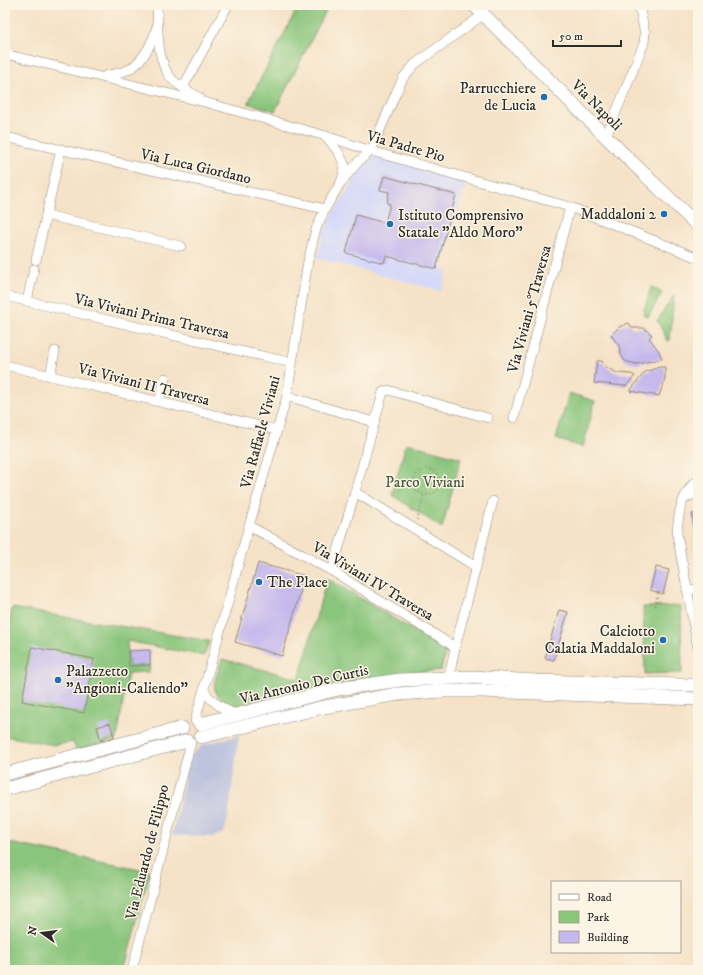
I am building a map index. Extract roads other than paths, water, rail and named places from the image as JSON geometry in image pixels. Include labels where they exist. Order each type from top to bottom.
[{"type":"street","points":[[157,5],[161,57],[164,68],[172,79],[208,103]]},
{"type":"street","points":[[183,87],[228,5]]},
{"type":"street","points":[[606,137],[644,43],[645,34],[639,5]]},
{"type":"street","name":"Via Napoli","points":[[479,10],[606,137],[698,226]]},
{"type":"street","name":"Via Raffaele Viviani","points":[[195,733],[204,691],[249,526],[287,396],[308,261],[316,230],[325,209],[341,182],[359,161],[371,151],[403,78],[415,64],[479,10]]},
{"type":"street","points":[[102,77],[118,74],[130,69],[141,59],[151,43],[158,20]]},
{"type":"street","name":"Via Padre Pio","points":[[5,54],[208,103],[570,207],[698,258]]},
{"type":"street","name":"Via Raffaele Viviani","points":[[326,136],[339,153],[345,166],[341,182]]},
{"type":"street","name":"Via Luca Giordano","points":[[5,137],[325,209]]},
{"type":"street","points":[[27,301],[61,150]]},
{"type":"street","name":"Via Viviani 5°Traversa","points":[[514,418],[570,207]]},
{"type":"street","points":[[46,215],[181,246]]},
{"type":"street","name":"Via Viviani Prima Traversa","points":[[5,296],[292,363]]},
{"type":"street","points":[[50,376],[55,351]]},
{"type":"street","name":"Via Viviani II Traversa","points":[[5,365],[277,430]]},
{"type":"street","points":[[159,402],[164,378]]},
{"type":"street","points":[[332,571],[383,392],[388,390],[488,418]]},
{"type":"street","points":[[287,396],[374,422]]},
{"type":"street","points":[[698,482],[694,482],[683,500],[678,519],[677,534],[698,650]]},
{"type":"street","points":[[355,492],[476,567]]},
{"type":"street","points":[[683,500],[698,493]]},
{"type":"street","points":[[449,677],[493,500]]},
{"type":"street","name":"Via Viviani IV Traversa","points":[[249,526],[332,571],[455,648]]},
{"type":"street","points":[[687,590],[698,590]]},
{"type":"street","name":"Via Antonio De Curtis","points":[[195,733],[237,715],[338,690],[400,680],[472,677],[536,687],[698,699]]},
{"type":"street","name":"Via Antonio De Curtis","points":[[5,789],[195,733],[398,694],[536,687],[698,684]]},
{"type":"street","points":[[204,691],[210,698],[227,711],[237,715]]},
{"type":"street","name":"Via Antonio De Curtis","points":[[5,774],[182,728],[188,722],[195,733]]},
{"type":"street","name":"Via Eduardo de Filippo","points":[[132,970],[195,733]]},
{"type":"place","name":"Parrucchiere de Lucia","points":[[544,97]]},
{"type":"place","name":"Maddaloni 2","points":[[664,214]]},
{"type":"place","name":"Istituto Comprensivo Statale \"Aldo Moro\"","points":[[390,224]]},
{"type":"place","name":"The Place","points":[[259,582]]},
{"type":"place","name":"Calciotto Calatia Maddaloni","points":[[663,640]]},
{"type":"place","name":"Palazzetto \"Angioni-Caliendo\"","points":[[58,680]]},
{"type":"park label","name":"Parco Viviani","points":[[425,482]]}]
